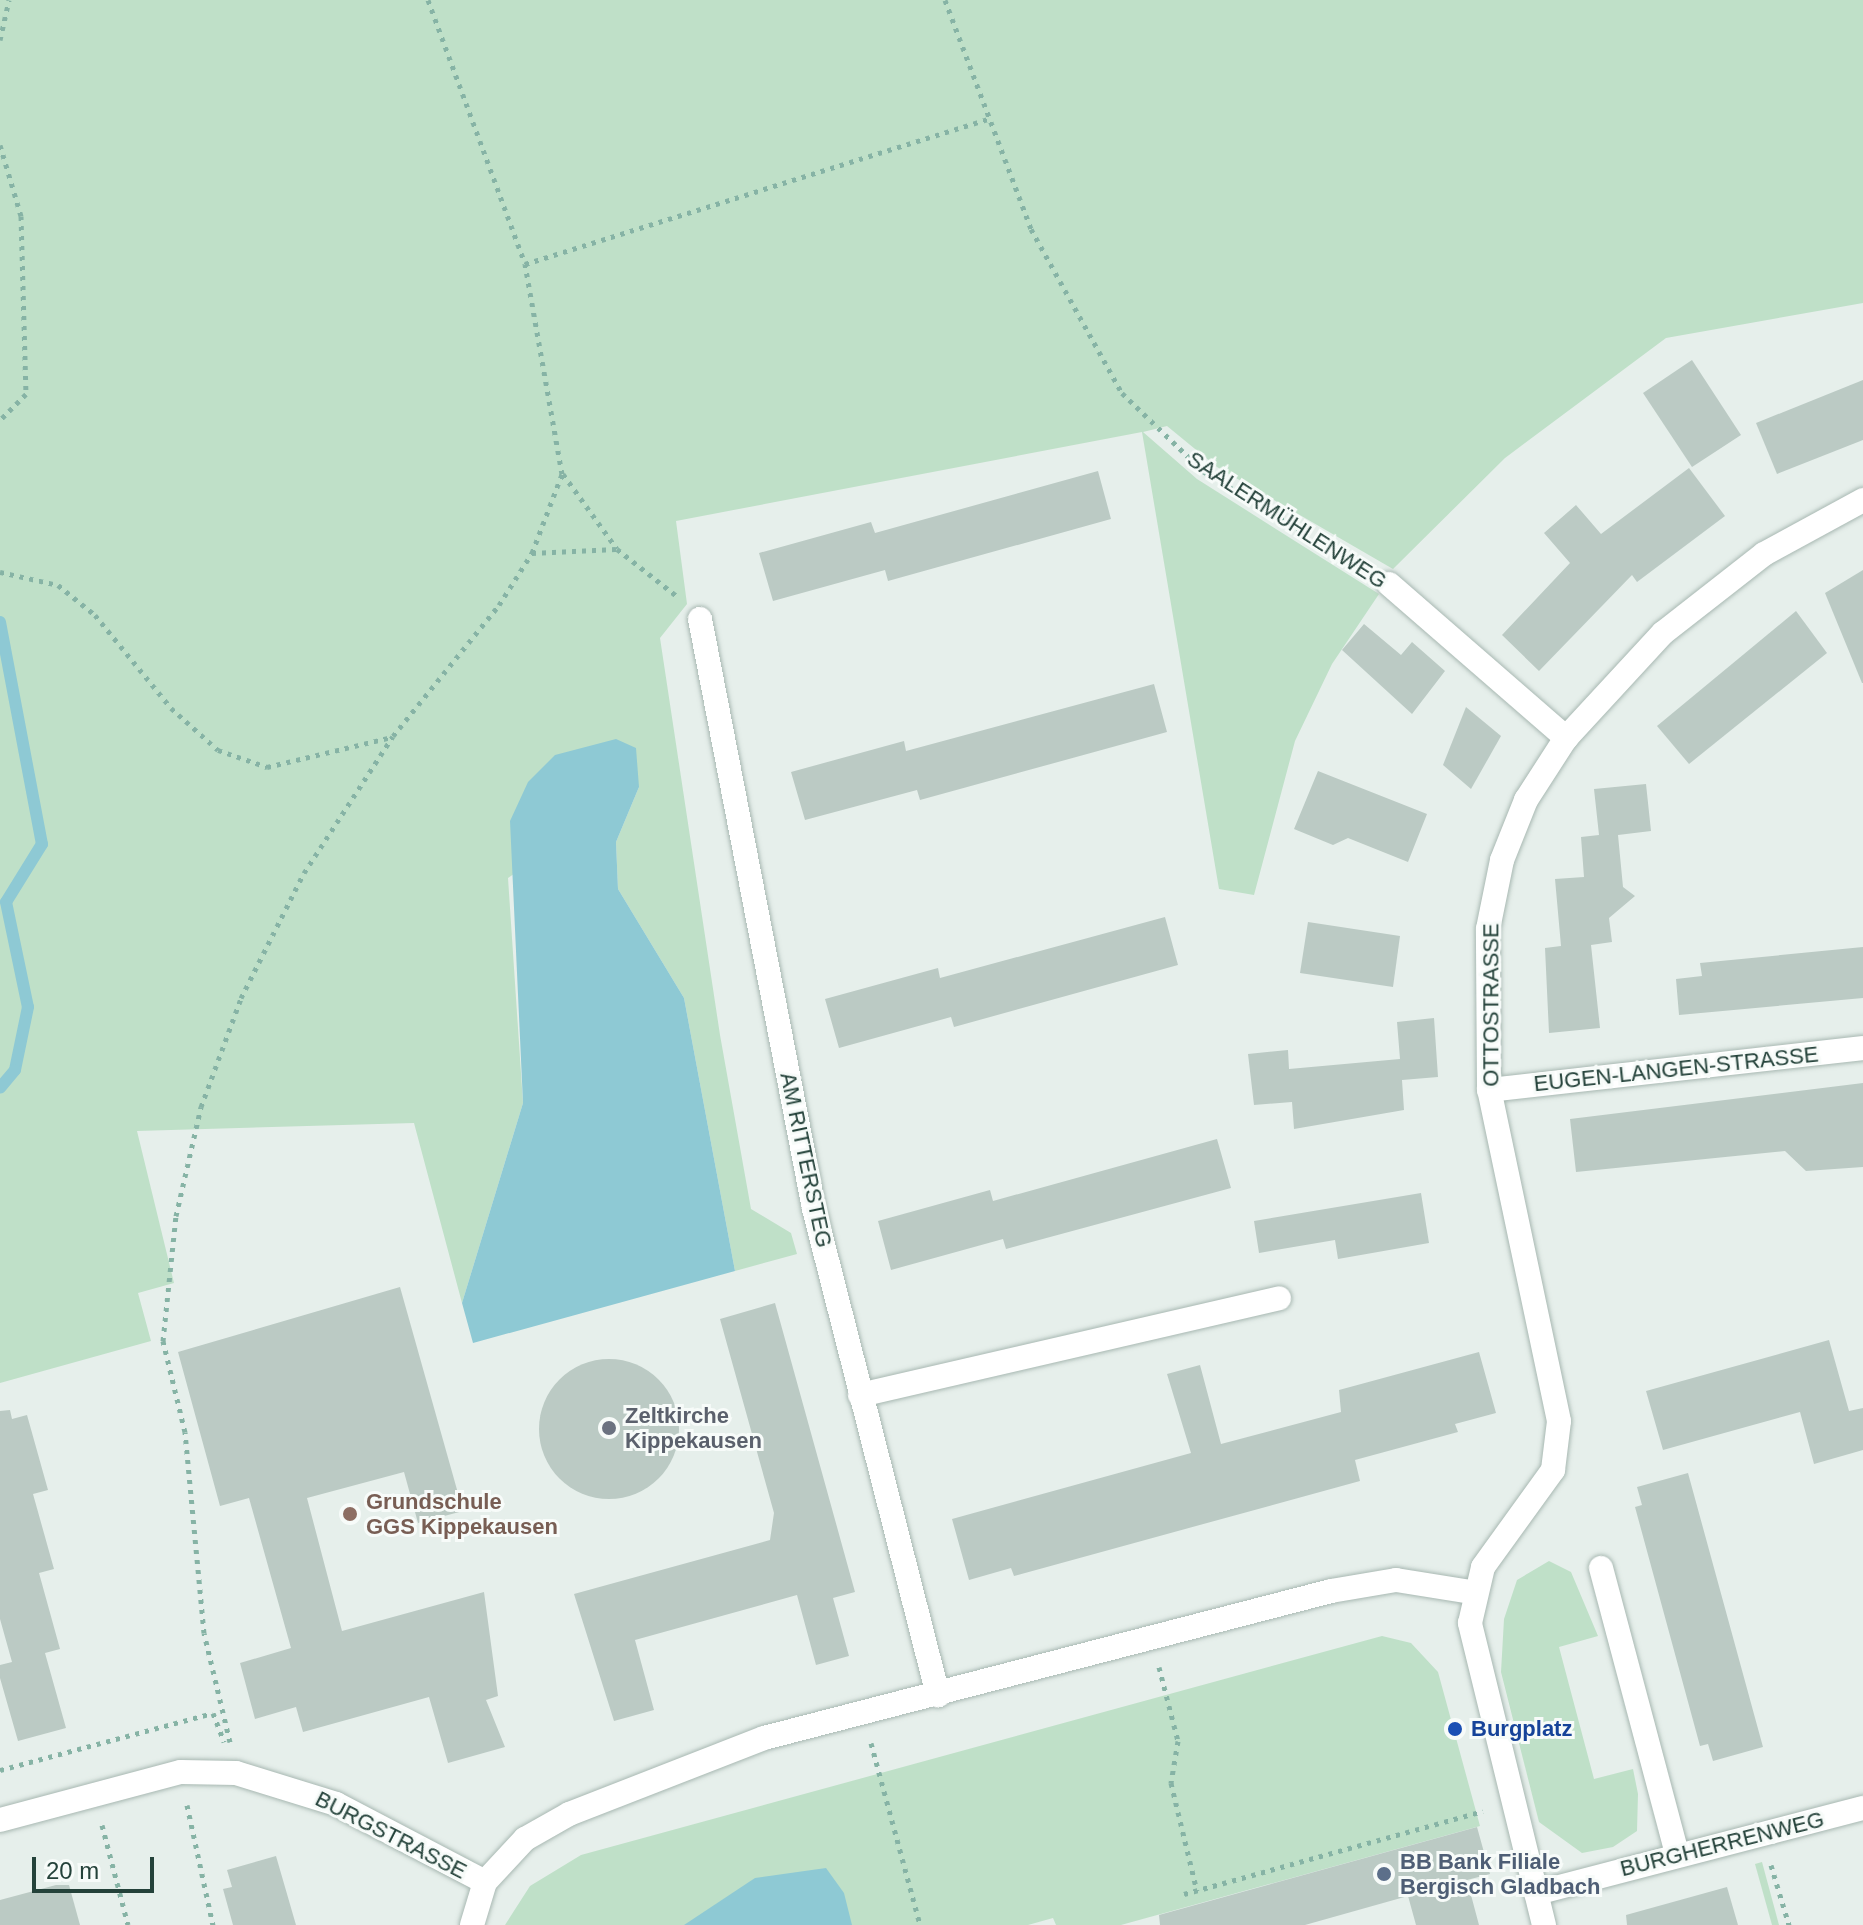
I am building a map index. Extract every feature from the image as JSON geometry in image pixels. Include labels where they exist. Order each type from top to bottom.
[{"type":"street","name":"OTTOSTRASSE","points":[[1471,1592],[1553,1470],[1559,1421],[1489,1090],[1488,929],[1502,860],[1526,800],[1566,738],[1663,633],[1764,554],[1863,500]]},
{"type":"street","name":"SAALERMÜHLENWEG","points":[[1389,584],[1566,738]]},
{"type":"street","name":"AM RITTERSTEG","points":[[700,619],[814,1209],[938,1695]]},
{"type":"street","name":"EUGEN-LANGEN-STRASSE","points":[[1489,1090],[1863,1048]]},
{"type":"street","points":[[860,1395],[1279,1298]]},
{"type":"street","points":[[1601,1568],[1677,1853]]},
{"type":"street","points":[[938,1695],[1151,1639],[1396,1580],[1471,1592],[1475,1667],[1544,1925]]},
{"type":"street","name":"BURGSTRASSE","points":[[0,1820],[181,1772],[236,1773],[336,1804],[485,1882],[525,1839],[569,1814],[764,1738],[938,1695]]},
{"type":"street","name":"BURGHERRENWEG","points":[[1536,1893],[1677,1853],[1863,1808]]},
{"type":"street","points":[[472,1925],[485,1882]]},
{"type":"path","points":[[0,40],[9,0]]},
{"type":"path","points":[[428,0],[525,264],[562,474],[617,549],[645,564],[700,619]]},
{"type":"path","name":"SAALERMÜHLENWEG","points":[[945,0],[992,118],[1031,229],[1122,393],[1203,471],[1389,584]]},
{"type":"path","points":[[525,264],[992,118]]},
{"type":"path","points":[[0,145],[21,216],[26,394],[0,420]]},
{"type":"path","points":[[236,1773],[204,1633],[185,1432],[163,1341],[176,1216],[201,1107],[241,998],[304,873],[393,736],[532,553],[562,474]]},
{"type":"path","points":[[532,553],[617,549]]},
{"type":"path","points":[[0,572],[58,585],[95,615],[171,708],[218,750],[267,767],[393,736]]},
{"type":"path","points":[[1151,1639],[1178,1741],[1171,1783],[1197,1891]]},
{"type":"path","points":[[0,1770],[213,1713],[236,1773]]},
{"type":"path","points":[[863,1715],[920,1925]]},
{"type":"path","points":[[181,1772],[213,1925]]},
{"type":"path","points":[[93,1794],[128,1925]]},
{"type":"path","points":[[1184,1894],[1511,1805]]},
{"type":"path","points":[[1762,1833],[1789,1925]]},
{"type":"green space","points":[[0,0],[1863,0],[1863,303],[1666,338],[1505,458],[1393,569],[1217,467],[1167,426],[1143,432],[1197,479],[1379,594],[1332,664],[1295,741],[1254,895],[1219,889],[1142,432],[676,521],[687,604],[660,638],[720,1035],[751,1209],[791,1233],[797,1254],[735,1271],[684,998],[618,889],[616,842],[639,787],[508,878],[523,1103],[462,1303],[414,1123],[137,1131],[174,1283],[138,1293],[151,1341],[0,1383]]},
{"type":"green space","points":[[1549,1561],[1571,1572],[1598,1636],[1559,1647],[1594,1779],[1633,1769],[1638,1794],[1637,1831],[1613,1847],[1582,1853],[1539,1822],[1501,1672],[1504,1619],[1517,1580]]},
{"type":"green space","points":[[1382,1636],[1411,1643],[1438,1672],[1480,1826],[1121,1925],[1056,1925],[1053,1918],[1028,1925],[505,1925],[530,1886],[581,1855]]},
{"type":"green space","points":[[1762,1862],[1779,1925],[1772,1925],[1755,1864]]},
{"type":"water","points":[[616,739],[636,748],[639,787],[616,842],[618,889],[684,998],[735,1271],[473,1343],[462,1303],[523,1103],[510,821],[528,782],[555,755]]},
{"type":"water","points":[[826,1868],[844,1893],[852,1925],[684,1925],[755,1878]]},
{"type":"building","points":[[1692,360],[1741,435],[1692,467],[1643,393]]},
{"type":"building","points":[[1863,380],[1863,440],[1777,474],[1756,423]]},
{"type":"building","points":[[1689,468],[1725,516],[1637,582],[1632,575],[1539,671],[1502,635],[1570,563],[1544,533],[1576,505],[1601,534]]},
{"type":"building","points":[[1098,471],[1111,519],[888,581],[885,570],[773,601],[759,553],[871,522],[875,533]]},
{"type":"building","points":[[1863,570],[1863,683],[1862,683],[1825,593]]},
{"type":"building","points":[[1796,611],[1827,653],[1689,764],[1657,726]]},
{"type":"building","points":[[1364,624],[1401,655],[1412,642],[1445,671],[1412,714],[1342,650]]},
{"type":"building","points":[[1154,684],[1167,732],[920,800],[917,790],[805,820],[791,772],[904,741],[906,751]]},
{"type":"building","points":[[1466,707],[1501,736],[1471,789],[1443,765]]},
{"type":"building","points":[[1318,771],[1427,814],[1408,862],[1348,838],[1333,845],[1294,829]]},
{"type":"building","points":[[1646,784],[1651,831],[1618,835],[1623,887],[1635,896],[1609,918],[1612,942],[1591,945],[1600,1028],[1549,1033],[1545,948],[1561,946],[1555,879],[1584,877],[1581,837],[1599,835],[1594,789]]},
{"type":"building","points":[[1165,917],[1178,965],[954,1027],[951,1017],[839,1048],[825,999],[938,968],[940,978]]},
{"type":"building","points":[[1308,922],[1400,936],[1393,987],[1300,973]]},
{"type":"building","points":[[1863,947],[1863,998],[1679,1015],[1676,979],[1702,976],[1700,963]]},
{"type":"building","points":[[1434,1018],[1438,1077],[1402,1080],[1404,1110],[1294,1129],[1292,1102],[1254,1105],[1248,1054],[1288,1050],[1289,1069],[1400,1059],[1397,1022]]},
{"type":"building","points":[[1863,1083],[1863,1167],[1806,1171],[1785,1151],[1576,1172],[1570,1119]]},
{"type":"building","points":[[1217,1139],[1231,1188],[1006,1249],[1003,1239],[891,1270],[878,1221],[990,1190],[993,1201]]},
{"type":"building","points":[[1421,1193],[1429,1243],[1338,1259],[1335,1240],[1259,1253],[1254,1221]]},
{"type":"building","points":[[400,1287],[463,1511],[418,1523],[404,1472],[307,1498],[342,1631],[484,1592],[498,1696],[486,1700],[505,1747],[448,1763],[429,1697],[303,1732],[296,1707],[255,1719],[240,1663],[291,1648],[249,1498],[220,1506],[178,1352]]},
{"type":"building","points":[[775,1303],[855,1592],[833,1598],[849,1656],[816,1665],[797,1595],[635,1640],[654,1710],[614,1721],[574,1594],[770,1540],[774,1513],[720,1319]]},
{"type":"building","points":[[1829,1340],[1849,1411],[1863,1408],[1863,1450],[1814,1464],[1800,1412],[1663,1450],[1646,1391]]},
{"type":"building","points":[[1479,1352],[1496,1413],[1455,1424],[1458,1432],[1355,1460],[1360,1481],[1014,1576],[1011,1568],[969,1580],[952,1519],[1191,1453],[1167,1374],[1200,1365],[1221,1444],[1341,1412],[1339,1390]]},
{"type":"building","name":"Zeltkirche Kippekausen","points":[[609,1359],[636,1365],[658,1380],[673,1402],[679,1429],[673,1456],[658,1478],[636,1493],[609,1499],[582,1493],[560,1478],[545,1456],[539,1429],[545,1402],[560,1380],[582,1365]]},
{"type":"building","points":[[10,1410],[12,1419],[27,1415],[48,1490],[33,1494],[54,1569],[39,1573],[60,1649],[45,1653],[66,1728],[18,1741],[0,1678],[0,1665],[12,1662],[0,1619],[0,1411]]},
{"type":"building","points":[[1688,1473],[1763,1747],[1713,1761],[1708,1744],[1700,1746],[1635,1507],[1642,1505],[1637,1487]]},
{"type":"building","points":[[1477,1827],[1490,1874],[1467,1880],[1479,1925],[1416,1925],[1408,1896],[1305,1925],[1160,1925],[1159,1915]]},
{"type":"building","points":[[276,1856],[296,1925],[233,1925],[223,1889],[232,1887],[227,1870]]},
{"type":"building","points":[[56,1885],[69,1885],[80,1925],[0,1925],[0,1900]]},
{"type":"building","points":[[1727,1887],[1738,1925],[1627,1925],[1626,1915]]},
{"type":"waterway","points":[[0,622],[42,844],[6,902],[28,1007],[15,1070],[0,1088]]},
{"type":"place","name":"Zeltkirche Kippekausen","points":[[609,1428]]},
{"type":"place","name":"Grundschule GGS Kippekausen","points":[[350,1514]]},
{"type":"place","name":"Burgplatz","points":[[1455,1729]]},
{"type":"place","name":"BB Bank Filiale Bergisch Gladbach","points":[[1384,1874]]}]
